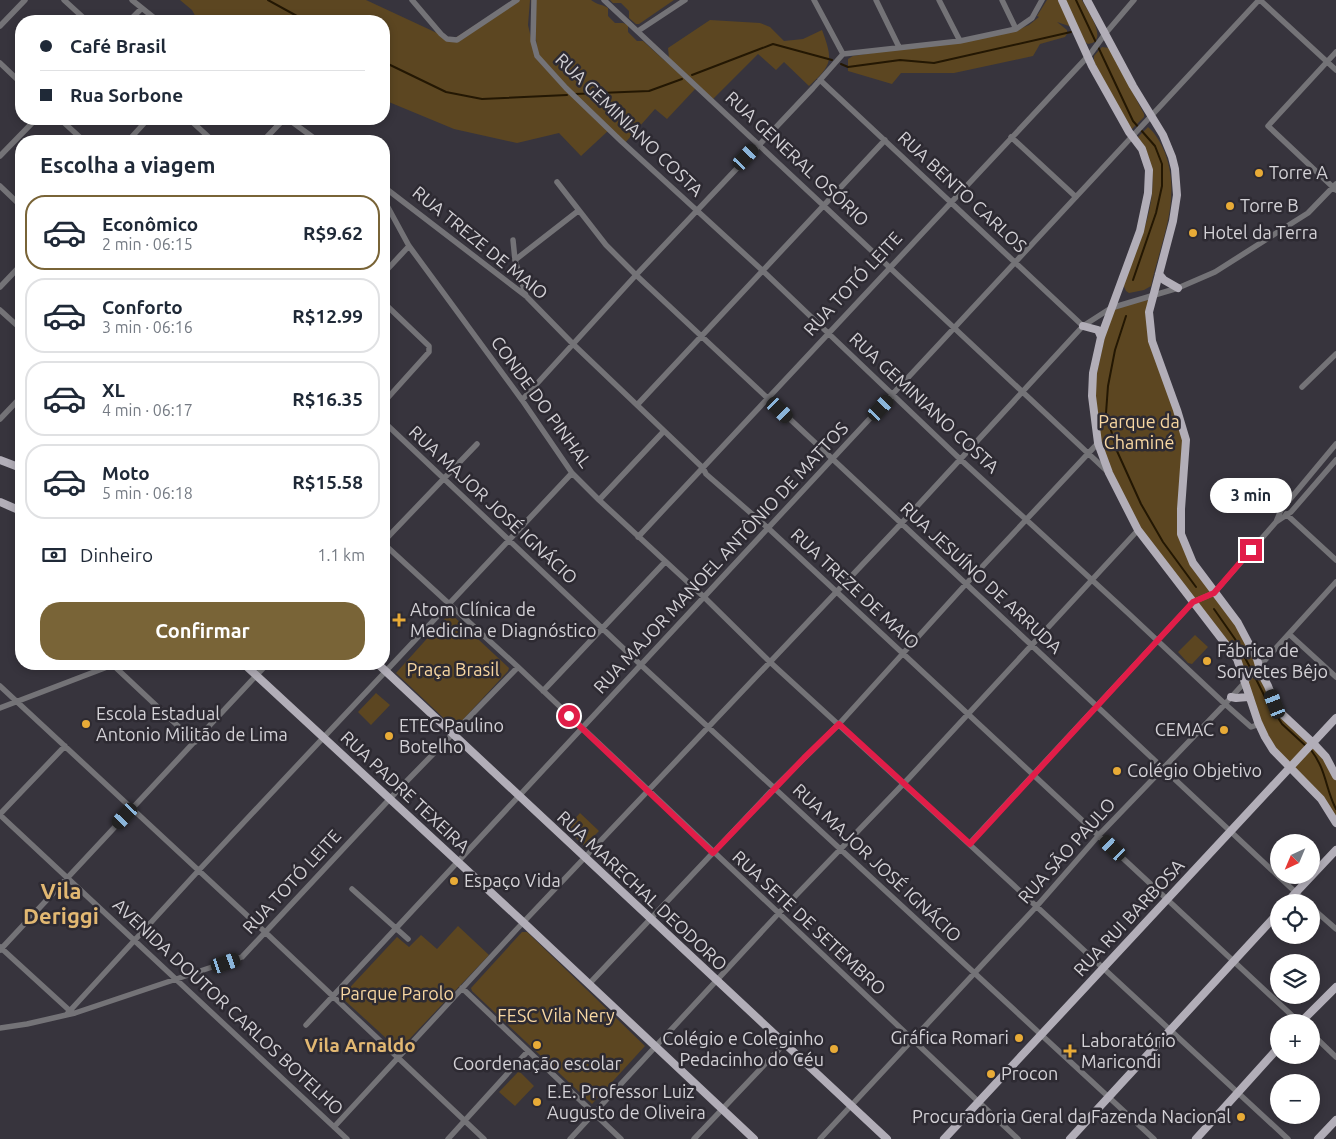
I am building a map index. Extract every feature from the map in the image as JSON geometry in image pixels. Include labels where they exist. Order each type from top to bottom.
[{"type":"main road","points":[[1062,0],[1106,93],[1135,135],[1149,170],[1148,193],[1136,245],[1101,337],[1093,373],[1092,396],[1098,443],[1109,473],[1138,530],[1237,659],[1247,679],[1250,698],[1258,722],[1274,750],[1321,799],[1336,823]]},
{"type":"main road","points":[[1087,0],[1103,36],[1150,119],[1168,145],[1177,182],[1173,221],[1149,312],[1152,341],[1186,440],[1181,534],[1192,563],[1238,623],[1275,704],[1283,715],[1326,757],[1336,776]]},
{"type":"main road","points":[[1159,274],[1164,280],[1178,288]]},
{"type":"main road","points":[[1083,326],[1098,330],[1101,337]]},
{"type":"main road","points":[[0,460],[15,466]]},
{"type":"main road","points":[[0,502],[15,508]]},
{"type":"main road","name":"RUA PADRE TEXEIRA","points":[[250,670],[524,922],[722,1109]]},
{"type":"main road","name":"RUA MARECHAL DEODORO","points":[[385,671],[887,1139]]},
{"type":"main road","points":[[1231,697],[1250,698]]},
{"type":"main road","name":"RUA RUI BARBOSA","points":[[944,1139],[1336,718]]},
{"type":"main road","points":[[1296,893],[1336,850]]},
{"type":"main road","points":[[1070,1139],[1270,922]]},
{"type":"main road","points":[[1308,1014],[1336,987]]},
{"type":"main road","points":[[1196,1139],[1270,1057]]},
{"type":"main road","points":[[722,1109],[754,1139]]},
{"type":"main road","points":[[1318,1139],[1336,1120]]},
{"type":"street","points":[[0,26],[25,0]]},
{"type":"street","points":[[64,0],[80,15]]},
{"type":"street","points":[[132,0],[149,15]]},
{"type":"street","points":[[412,0],[447,39],[457,40],[516,0]]},
{"type":"street","name":"RUA GEMINIANO COSTA","points":[[534,0],[532,40],[537,56],[566,88],[960,459],[1224,704],[1249,726],[1253,727],[1258,722]]},
{"type":"street","name":"RUA GENERAL OSÓRIO","points":[[604,0],[1109,473]]},
{"type":"street","points":[[638,31],[685,0]]},
{"type":"street","points":[[814,0],[842,54]]},
{"type":"street","points":[[876,0],[900,47]]},
{"type":"street","points":[[940,0],[960,40]]},
{"type":"street","points":[[1002,0],[1016,29]]},
{"type":"street","points":[[522,400],[696,210],[820,80],[842,54],[960,40],[1016,29],[1032,18],[1042,0]]},
{"type":"street","name":"RUA TOTÓ LEITE","points":[[638,537],[1089,54],[1134,0]]},
{"type":"street","points":[[1260,0],[1336,70]]},
{"type":"street","name":"RUA MAJOR MANOEL ANTÔNIO DE MATTOS","points":[[306,1025],[518,795],[894,395],[1260,0]]},
{"type":"street","points":[[134,15],[140,9]]},
{"type":"street","points":[[334,1127],[462,988],[901,523],[1083,326],[1111,308],[1178,288],[1215,272],[1308,213],[1335,187],[1268,126],[1336,52]]},
{"type":"street","points":[[0,62],[15,77]]},
{"type":"street","name":"RUA BENTO CARLOS","points":[[820,80],[1083,326]]},
{"type":"street","points":[[20,135],[30,125]]},
{"type":"street","points":[[67,125],[77,135]]},
{"type":"street","points":[[133,135],[143,125]]},
{"type":"street","points":[[196,125],[206,135]]},
{"type":"street","points":[[270,135],[280,125]]},
{"type":"street","points":[[295,125],[309,135]]},
{"type":"street","points":[[1011,136],[1076,197]]},
{"type":"street","points":[[637,405],[885,140]]},
{"type":"street","points":[[0,156],[15,141]]},
{"type":"street","name":"RUA JESUÍNO DE ARRUDA","points":[[557,182],[606,245],[636,275],[1296,893]]},
{"type":"street","points":[[0,186],[15,200]]},
{"type":"street","name":"RUA TREZE DE MAIO","points":[[390,192],[526,296],[573,344],[703,468],[706,474],[768,528],[1291,1014]]},
{"type":"street","name":"CONDE DO PINHAL","points":[[390,211],[409,246],[522,400],[572,473],[598,500],[704,597],[770,662],[970,844],[1288,1139]]},
{"type":"street","points":[[515,260],[578,211]]},
{"type":"street","points":[[513,240],[515,260],[526,296]]},
{"type":"street","points":[[390,267],[409,246]]},
{"type":"street","points":[[0,287],[15,271]]},
{"type":"street","points":[[390,309],[430,349],[390,395]]},
{"type":"street","points":[[0,310],[15,324]]},
{"type":"street","points":[[1302,388],[1336,354]]},
{"type":"street","points":[[0,420],[15,404]]},
{"type":"street","name":"RUA MAJOR JOSÉ IGNÁCIO","points":[[390,428],[641,665],[1154,1139]]},
{"type":"street","points":[[598,500],[664,431]]},
{"type":"street","points":[[590,984],[775,788],[839,724],[965,584],[1098,443]]},
{"type":"street","points":[[390,536],[477,444]]},
{"type":"street","points":[[1276,522],[1281,510],[1336,444]]},
{"type":"street","points":[[970,844],[1193,602],[1214,593],[1276,522],[1287,515],[1336,460]]},
{"type":"street","points":[[390,666],[572,473]]},
{"type":"street","points":[[1281,510],[1336,560]]},
{"type":"street","points":[[570,1139],[778,914],[904,784],[1138,530]]},
{"type":"street","name":"RUA SETE DE SETEMBRO","points":[[390,548],[1018,1139]]},
{"type":"street","points":[[543,691],[665,562]]},
{"type":"street","name":"RUA SÃO PAULO","points":[[820,1139],[1336,582]]},
{"type":"street","points":[[1289,634],[1336,677]]},
{"type":"street","name":"RUA TOTÓ LEITE","points":[[0,1028],[27,1024],[242,957],[390,799],[518,667]]},
{"type":"street","points":[[0,708],[98,670]]},
{"type":"street","points":[[120,670],[195,742]]},
{"type":"street","points":[[262,670],[0,948],[67,1012],[385,671]]},
{"type":"street","points":[[0,686],[199,870],[484,1139]]},
{"type":"street","points":[[0,815],[65,746]]},
{"type":"street","name":"AVENIDA DOUTOR CARLOS BOTELHO","points":[[0,815],[347,1139]]},
{"type":"street","points":[[352,888],[408,939]]},
{"type":"street","points":[[1320,915],[1336,929]]},
{"type":"street","points":[[462,988],[621,1139]]},
{"type":"street","points":[[1320,1042],[1336,1057]]},
{"type":"street","points":[[694,1139],[785,1043]]},
{"type":"street","points":[[448,1139],[528,1051]]},
{"type":"green space","points":[[180,0],[366,0],[452,40],[514,0],[530,0],[528,25],[535,55],[538,55],[531,0],[591,0],[608,8],[608,16],[615,23],[628,25],[628,32],[637,41],[643,41],[665,61],[671,62],[697,87],[667,119],[655,109],[624,144],[609,130],[581,156],[559,133],[517,143],[454,129],[390,102],[390,15],[195,15],[192,10]]},
{"type":"green space","points":[[610,0],[674,0],[639,24],[636,24],[629,18],[629,11],[621,3],[613,3]]},
{"type":"green space","points":[[1047,0],[1058,0],[1072,27],[1057,22],[1067,30],[1065,37],[1040,44],[1033,56],[954,73],[901,73],[892,84],[848,71],[848,59],[853,56],[1015,31],[1029,25],[1039,17],[1037,16]]},
{"type":"green space","points":[[1065,0],[1082,0],[1097,32],[1094,42],[1088,44],[1085,42]]},
{"type":"green space","points":[[710,20],[760,23],[770,27],[784,41],[803,39],[822,30],[829,55],[827,67],[809,86],[784,62],[776,70],[758,54],[713,99],[669,58],[668,48]]},
{"type":"green space","points":[[1102,47],[1109,48],[1144,114],[1144,117],[1132,129],[1130,129],[1094,62],[1094,56]]},
{"type":"green space","points":[[1148,127],[1158,139],[1165,153],[1170,170],[1171,203],[1151,286],[1144,290],[1129,293],[1123,284],[1144,230],[1152,191],[1152,172],[1148,154],[1138,137]]},
{"type":"green space","name":"Parque da Chaminé","points":[[1153,295],[1150,327],[1186,440],[1181,509],[1186,549],[1238,623],[1275,704],[1313,743],[1336,776],[1336,823],[1321,799],[1265,737],[1237,659],[1138,530],[1098,443],[1092,396],[1111,308]]},
{"type":"green space","name":"Praça Brasil","points":[[450,613],[509,668],[457,726],[453,727],[396,673]]},
{"type":"green space","points":[[1195,635],[1208,647],[1192,664],[1188,663],[1178,652]]},
{"type":"green space","points":[[376,693],[390,705],[371,725],[358,712]]},
{"type":"green space","points":[[580,813],[599,831],[584,846],[566,828]]},
{"type":"green space","name":"Parque Parolo","points":[[458,926],[489,955],[399,1050],[341,997],[397,937],[409,947],[421,935],[437,949]]},
{"type":"green space","name":"FESC Vila Nery","points":[[522,932],[527,932],[645,1046],[592,1104],[472,991],[471,988]]},
{"type":"green space","points":[[519,1071],[534,1086],[515,1106],[499,1092]]},
{"type":"waterway","points":[[268,0],[295,15]]},
{"type":"waterway","points":[[1076,0],[1133,121],[1155,146],[1162,164],[1162,186],[1156,213],[1133,280]]},
{"type":"waterway","points":[[841,64],[848,67],[900,60],[934,63],[1071,32]]},
{"type":"waterway","points":[[692,75],[773,44],[832,60]]},
{"type":"waterway","points":[[390,65],[446,92],[482,99],[567,95]]},
{"type":"waterway","points":[[575,94],[649,91],[682,79]]},
{"type":"waterway","points":[[1126,316],[1115,350],[1108,386],[1106,413],[1117,451],[1141,504],[1163,542],[1196,587]]},
{"type":"waterway","points":[[1214,609],[1235,639],[1252,671]]},
{"type":"waterway","points":[[1254,675],[1282,724],[1307,747]]},
{"type":"waterway","points":[[1311,750],[1323,772],[1336,809]]},
{"type":"place","name":"Torre A","points":[[1259,173]]},
{"type":"place","name":"Torre B","points":[[1230,206]]},
{"type":"place","name":"Hotel da Terra","points":[[1193,233]]},
{"type":"place","name":"Atom Clínica de Medicina e Diagnóstico","points":[[399,620]]},
{"type":"place","name":"Fábrica de Sorvetes Bêjo","points":[[1207,661]]},
{"type":"place","name":"Escola Estadual Antonio Militão de Lima","points":[[86,724]]},
{"type":"place","name":"CEMAC","points":[[1224,730]]},
{"type":"place","name":"ETEC Paulino Botelho","points":[[389,736]]},
{"type":"place","name":"Colégio Objetivo","points":[[1117,771]]},
{"type":"place","name":"Espaço Vida","points":[[454,881]]},
{"type":"place","name":"Gráfica Romari","points":[[1019,1038]]},
{"type":"place","name":"Coordenação escolar","points":[[537,1045]]},
{"type":"place","name":"Colégio e Coleginho Pedacinho do Céu","points":[[834,1049]]},
{"type":"place","name":"Laboratório Maricondi","points":[[1070,1051]]},
{"type":"place","name":"Procon","points":[[991,1074]]},
{"type":"place","name":"E.E. Professor Luiz Augusto de Oliveira","points":[[537,1102]]},
{"type":"place","name":"Procuradoria Geral da Fazenda Nacional","points":[[1241,1117]]},
{"type":"district","name":"Vila Deriggi","points":[[61,904]]},
{"type":"district","name":"Vila Arnaldo","points":[[360,1045]]},
{"type":"route","points":[[569,716],[713,853],[839,724],[970,844],[1193,602],[1214,593],[1251,550]]}]
